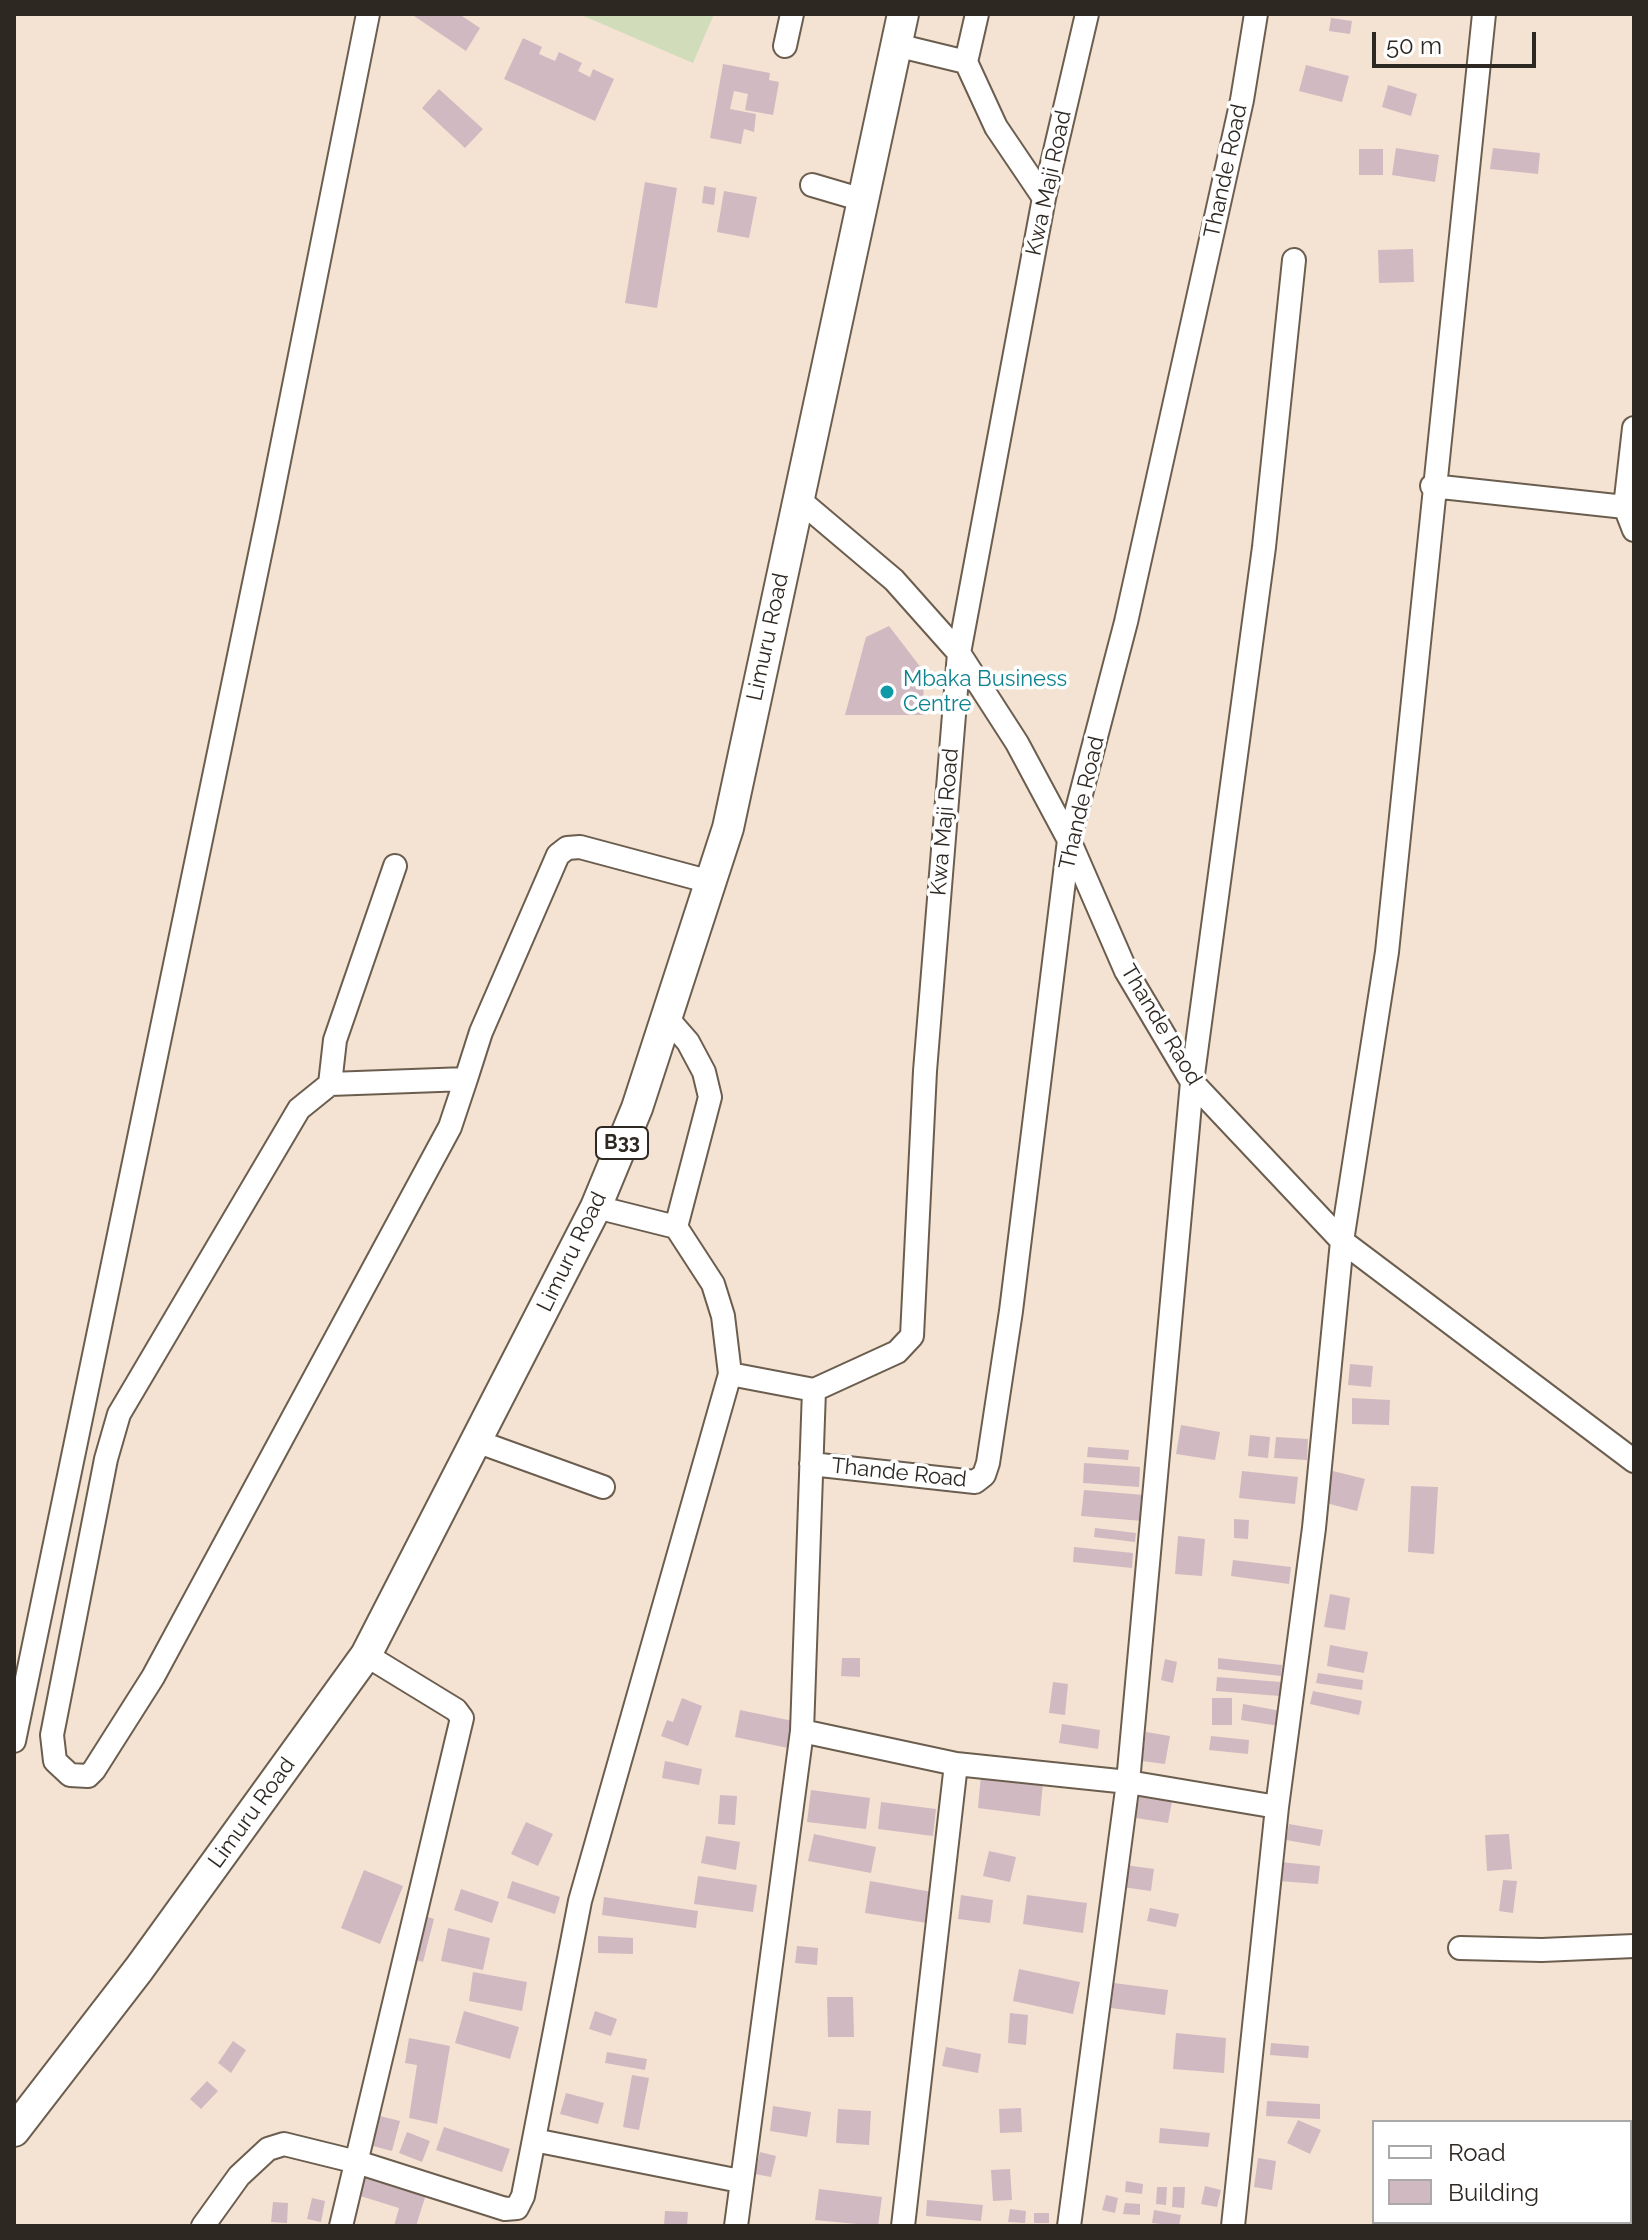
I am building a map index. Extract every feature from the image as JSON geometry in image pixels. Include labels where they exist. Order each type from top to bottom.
[{"type":"highway","name":"Limuru Road","points":[[14,2131],[139,1969],[366,1655],[596,1207],[637,1108],[728,828],[903,14]]},
{"type":"street","points":[[14,1741],[268,516],[368,14]]},
{"type":"street","points":[[785,46],[792,14]]},
{"type":"street","points":[[977,14],[966,62],[996,127],[1044,198]]},
{"type":"street","name":"Kwa Maji Road","points":[[814,1390],[897,1352],[912,1336],[925,1071],[959,653],[1044,198],[1087,14]]},
{"type":"street","name":"Thande Road","points":[[811,1464],[975,1482],[984,1475],[1011,1311],[1069,840],[1126,622],[1242,100],[1256,14]]},
{"type":"street","points":[[1233,2226],[1277,1807],[1314,1528],[1342,1241],[1387,952],[1432,486],[1484,14]]},
{"type":"street","points":[[896,45],[966,62]]},
{"type":"street","points":[[812,185],[863,200]]},
{"type":"street","points":[[1069,2226],[1128,1782],[1192,1082],[1264,547],[1294,260]]},
{"type":"street","points":[[1634,428],[1625,507],[1634,530]]},
{"type":"street","points":[[1432,486],[1625,507]]},
{"type":"street","name":"Thande Raod","points":[[797,498],[894,580],[959,653],[1017,743],[1069,840],[1126,971],[1192,1082],[1342,1241],[1634,1461]]},
{"type":"street","points":[[466,1079],[330,1084],[299,1109],[119,1414],[106,1459],[52,1735],[55,1761],[70,1775],[88,1776],[94,1770],[153,1677],[450,1127],[466,1079],[481,1032],[558,855],[567,848],[580,847],[711,882]]},
{"type":"street","points":[[330,1084],[335,1040],[395,866]]},
{"type":"street","points":[[667,1018],[688,1042],[704,1072],[710,1097],[676,1227]]},
{"type":"street","points":[[203,2226],[239,2176],[268,2149],[284,2144],[357,2162],[505,2209],[516,2217],[523,2196],[580,1901],[730,1374],[723,1316],[713,1284],[676,1227],[596,1207]]},
{"type":"street","points":[[730,1374],[814,1390],[802,1731],[736,2226]]},
{"type":"street","points":[[476,1441],[603,1487]]},
{"type":"street","points":[[341,2226],[462,1718],[456,1710],[366,1655]]},
{"type":"street","points":[[802,1731],[956,1764],[1128,1782],[1277,1807]]},
{"type":"street","points":[[903,2226],[956,1764]]},
{"type":"street","points":[[1460,1948],[1542,1950],[1634,1946]]},
{"type":"street","points":[[534,2140],[740,2181]]},
{"type":"green space","points":[[579,14],[714,14],[693,63]]},
{"type":"building","points":[[411,14],[459,14],[480,28],[466,51]]},
{"type":"building","points":[[1331,18],[1352,21],[1350,34],[1329,31]]},
{"type":"building","points":[[523,38],[542,47],[539,54],[555,61],[559,52],[582,63],[578,71],[590,77],[593,69],[614,79],[595,121],[504,79]]},
{"type":"building","points":[[723,64],[770,73],[769,80],[779,82],[773,115],[745,110],[748,94],[734,91],[730,109],[756,114],[754,132],[744,129],[741,144],[710,138]]},
{"type":"building","points":[[1306,65],[1349,76],[1342,102],[1299,91]]},
{"type":"building","points":[[1388,85],[1417,94],[1411,116],[1382,107]]},
{"type":"building","points":[[439,89],[483,129],[465,148],[422,108]]},
{"type":"building","points":[[1396,148],[1439,155],[1435,182],[1392,175]]},
{"type":"building","points":[[1493,148],[1540,153],[1538,174],[1490,169]]},
{"type":"building","points":[[1359,149],[1383,149],[1383,175],[1359,175]]},
{"type":"building","points":[[645,182],[677,188],[657,308],[625,303]]},
{"type":"building","points":[[704,186],[716,188],[714,205],[702,203]]},
{"type":"building","points":[[724,191],[757,197],[749,238],[717,232]]},
{"type":"building","points":[[1413,249],[1414,282],[1379,283],[1378,250]]},
{"type":"building","name":"Mbaka Business Centre","points":[[889,626],[922,669],[925,715],[845,715],[866,637]]},
{"type":"building","points":[[1350,1364],[1373,1366],[1371,1387],[1348,1385]]},
{"type":"building","points":[[1352,1398],[1390,1400],[1389,1425],[1352,1424]]},
{"type":"building","points":[[1181,1425],[1220,1432],[1215,1460],[1176,1454]]},
{"type":"building","points":[[1250,1435],[1270,1437],[1268,1458],[1248,1456]]},
{"type":"building","points":[[1276,1437],[1308,1439],[1307,1460],[1274,1458]]},
{"type":"building","points":[[1088,1447],[1129,1450],[1128,1460],[1087,1457]]},
{"type":"building","points":[[1084,1463],[1140,1467],[1139,1487],[1083,1483]]},
{"type":"building","points":[[1329,1470],[1365,1479],[1357,1511],[1322,1502]]},
{"type":"building","points":[[1242,1471],[1298,1477],[1295,1504],[1239,1498]]},
{"type":"building","points":[[1411,1486],[1438,1487],[1434,1554],[1408,1552]]},
{"type":"building","points":[[1084,1490],[1144,1495],[1143,1521],[1081,1516]]},
{"type":"building","points":[[1234,1519],[1249,1520],[1248,1539],[1234,1538]]},
{"type":"building","points":[[1095,1528],[1136,1533],[1135,1542],[1094,1537]]},
{"type":"building","points":[[1178,1536],[1205,1539],[1202,1576],[1175,1574]]},
{"type":"building","points":[[1074,1547],[1133,1553],[1132,1568],[1073,1562]]},
{"type":"building","points":[[1233,1560],[1291,1567],[1289,1584],[1231,1576]]},
{"type":"building","points":[[1330,1594],[1350,1598],[1345,1630],[1324,1627]]},
{"type":"building","points":[[1330,1645],[1368,1652],[1364,1673],[1327,1666]]},
{"type":"building","points":[[842,1658],[860,1658],[860,1677],[841,1676]]},
{"type":"building","points":[[1218,1658],[1282,1665],[1281,1676],[1218,1669]]},
{"type":"building","points":[[1165,1659],[1177,1662],[1173,1683],[1161,1680]]},
{"type":"building","points":[[1318,1673],[1363,1680],[1362,1690],[1316,1683]]},
{"type":"building","points":[[1217,1677],[1281,1682],[1280,1696],[1216,1691]]},
{"type":"building","points":[[1053,1682],[1068,1684],[1065,1715],[1049,1713]]},
{"type":"building","points":[[1313,1691],[1362,1701],[1359,1715],[1310,1704]]},
{"type":"building","points":[[682,1698],[702,1706],[688,1746],[661,1736],[667,1720],[673,1722]]},
{"type":"building","points":[[1212,1698],[1232,1698],[1232,1725],[1212,1725]]},
{"type":"building","points":[[1243,1704],[1281,1711],[1279,1726],[1241,1720]]},
{"type":"building","points":[[740,1710],[793,1721],[788,1748],[735,1737]]},
{"type":"building","points":[[1062,1724],[1100,1730],[1098,1749],[1059,1743]]},
{"type":"building","points":[[1146,1732],[1170,1736],[1165,1764],[1142,1761]]},
{"type":"building","points":[[1211,1736],[1249,1740],[1248,1754],[1209,1750]]},
{"type":"building","points":[[665,1761],[702,1769],[699,1785],[662,1778]]},
{"type":"building","points":[[981,1775],[1043,1782],[1040,1816],[978,1808]]},
{"type":"building","points":[[811,1790],[870,1798],[866,1829],[807,1822]]},
{"type":"building","points":[[1140,1791],[1173,1796],[1168,1823],[1136,1818]]},
{"type":"building","points":[[720,1795],[737,1796],[735,1825],[718,1824]]},
{"type":"building","points":[[881,1802],[936,1809],[933,1836],[878,1829]]},
{"type":"building","points":[[526,1822],[553,1834],[538,1866],[511,1854]]},
{"type":"building","points":[[1289,1824],[1323,1830],[1320,1846],[1286,1840]]},
{"type":"building","points":[[814,1834],[876,1847],[871,1873],[808,1861]]},
{"type":"building","points":[[1509,1834],[1512,1869],[1487,1871],[1485,1835]]},
{"type":"building","points":[[706,1836],[740,1842],[736,1870],[701,1863]]},
{"type":"building","points":[[989,1851],[1016,1857],[1010,1882],[983,1876]]},
{"type":"building","points":[[1280,1862],[1320,1866],[1318,1884],[1279,1881]]},
{"type":"building","points":[[1125,1865],[1154,1869],[1151,1891],[1122,1887]]},
{"type":"building","points":[[364,1870],[403,1886],[380,1944],[341,1928]]},
{"type":"building","points":[[698,1876],[757,1885],[753,1912],[694,1904]]},
{"type":"building","points":[[1503,1880],[1517,1881],[1513,1913],[1499,1911]]},
{"type":"building","points":[[512,1881],[560,1897],[555,1914],[507,1898]]},
{"type":"building","points":[[870,1881],[932,1892],[927,1923],[865,1913]]},
{"type":"building","points":[[461,1889],[499,1902],[492,1923],[454,1910]]},
{"type":"building","points":[[961,1895],[993,1900],[990,1923],[958,1919]]},
{"type":"building","points":[[1027,1895],[1087,1903],[1083,1933],[1023,1924]]},
{"type":"building","points":[[604,1897],[698,1911],[696,1928],[602,1915]]},
{"type":"building","points":[[1150,1908],[1179,1914],[1176,1927],[1147,1921]]},
{"type":"building","points":[[425,1916],[434,1919],[423,1962],[413,1959]]},
{"type":"building","points":[[448,1928],[490,1938],[483,1970],[441,1961]]},
{"type":"building","points":[[598,1936],[633,1938],[633,1954],[598,1953]]},
{"type":"building","points":[[797,1946],[818,1948],[817,1965],[795,1963]]},
{"type":"building","points":[[1019,1969],[1080,1982],[1073,2014],[1013,2001]]},
{"type":"building","points":[[473,1972],[527,1982],[522,2011],[469,2001]]},
{"type":"building","points":[[1114,1983],[1168,1990],[1165,2015],[1111,2008]]},
{"type":"building","points":[[827,1997],[853,1997],[854,2037],[828,2037]]},
{"type":"building","points":[[464,2011],[519,2027],[510,2059],[455,2043]]},
{"type":"building","points":[[595,2011],[617,2019],[611,2036],[589,2029]]},
{"type":"building","points":[[1010,2013],[1028,2015],[1026,2045],[1008,2043]]},
{"type":"building","points":[[1176,2033],[1226,2038],[1224,2073],[1173,2069]]},
{"type":"building","points":[[409,2038],[450,2046],[437,2124],[409,2118],[417,2065],[405,2063]]},
{"type":"building","points":[[233,2041],[246,2050],[231,2073],[218,2063]]},
{"type":"building","points":[[1271,2043],[1309,2046],[1308,2058],[1270,2055]]},
{"type":"building","points":[[946,2047],[981,2054],[978,2073],[942,2066]]},
{"type":"building","points":[[607,2052],[647,2059],[645,2070],[605,2063]]},
{"type":"building","points":[[632,2075],[649,2078],[639,2130],[623,2127]]},
{"type":"building","points":[[207,2081],[218,2091],[201,2109],[190,2099]]},
{"type":"building","points":[[566,2093],[604,2103],[598,2124],[560,2114]]},
{"type":"building","points":[[1267,2101],[1320,2104],[1320,2119],[1266,2116]]},
{"type":"building","points":[[773,2106],[811,2112],[807,2137],[770,2131]]},
{"type":"building","points":[[1021,2108],[1022,2132],[1000,2133],[999,2109]]},
{"type":"building","points":[[838,2109],[871,2111],[869,2145],[836,2143]]},
{"type":"building","points":[[376,2115],[400,2121],[392,2151],[369,2145]]},
{"type":"building","points":[[1298,2120],[1321,2130],[1310,2154],[1287,2143]]},
{"type":"building","points":[[444,2127],[510,2149],[502,2172],[436,2150]]},
{"type":"building","points":[[1160,2128],[1210,2133],[1208,2147],[1159,2143]]},
{"type":"building","points":[[407,2132],[430,2141],[422,2162],[399,2153]]},
{"type":"building","points":[[760,2152],[776,2156],[771,2177],[755,2174]]},
{"type":"building","points":[[1258,2158],[1276,2161],[1272,2190],[1254,2187]]},
{"type":"building","points":[[365,2169],[428,2188],[416,2226],[394,2226],[399,2208],[357,2195]]},
{"type":"building","points":[[1010,2169],[1012,2200],[993,2201],[991,2170]]},
{"type":"building","points":[[1126,2181],[1143,2184],[1142,2194],[1125,2192]]},
{"type":"building","points":[[1205,2186],[1221,2190],[1217,2207],[1201,2204]]},
{"type":"building","points":[[1157,2187],[1167,2187],[1166,2205],[1156,2204]]},
{"type":"building","points":[[1173,2187],[1185,2187],[1184,2208],[1172,2207]]},
{"type":"building","points":[[819,2189],[882,2197],[878,2226],[815,2220]]},
{"type":"building","points":[[1106,2195],[1118,2198],[1115,2213],[1102,2210]]},
{"type":"building","points":[[312,2198],[325,2201],[321,2222],[307,2219]]},
{"type":"building","points":[[927,2200],[983,2205],[981,2221],[926,2216]]},
{"type":"building","points":[[273,2202],[288,2203],[287,2223],[271,2222]]},
{"type":"building","points":[[1125,2203],[1140,2204],[1140,2215],[1123,2214]]},
{"type":"building","points":[[1010,2209],[1026,2211],[1025,2223],[1008,2222]]},
{"type":"building","points":[[1154,2210],[1181,2215],[1179,2226],[1152,2223]]},
{"type":"building","points":[[665,2211],[688,2212],[687,2226],[664,2226]]},
{"type":"building","points":[[1034,2213],[1049,2213],[1049,2223],[1034,2223]]},
{"type":"place","name":"Mbaka Business Centre","points":[[887,692]]}]
